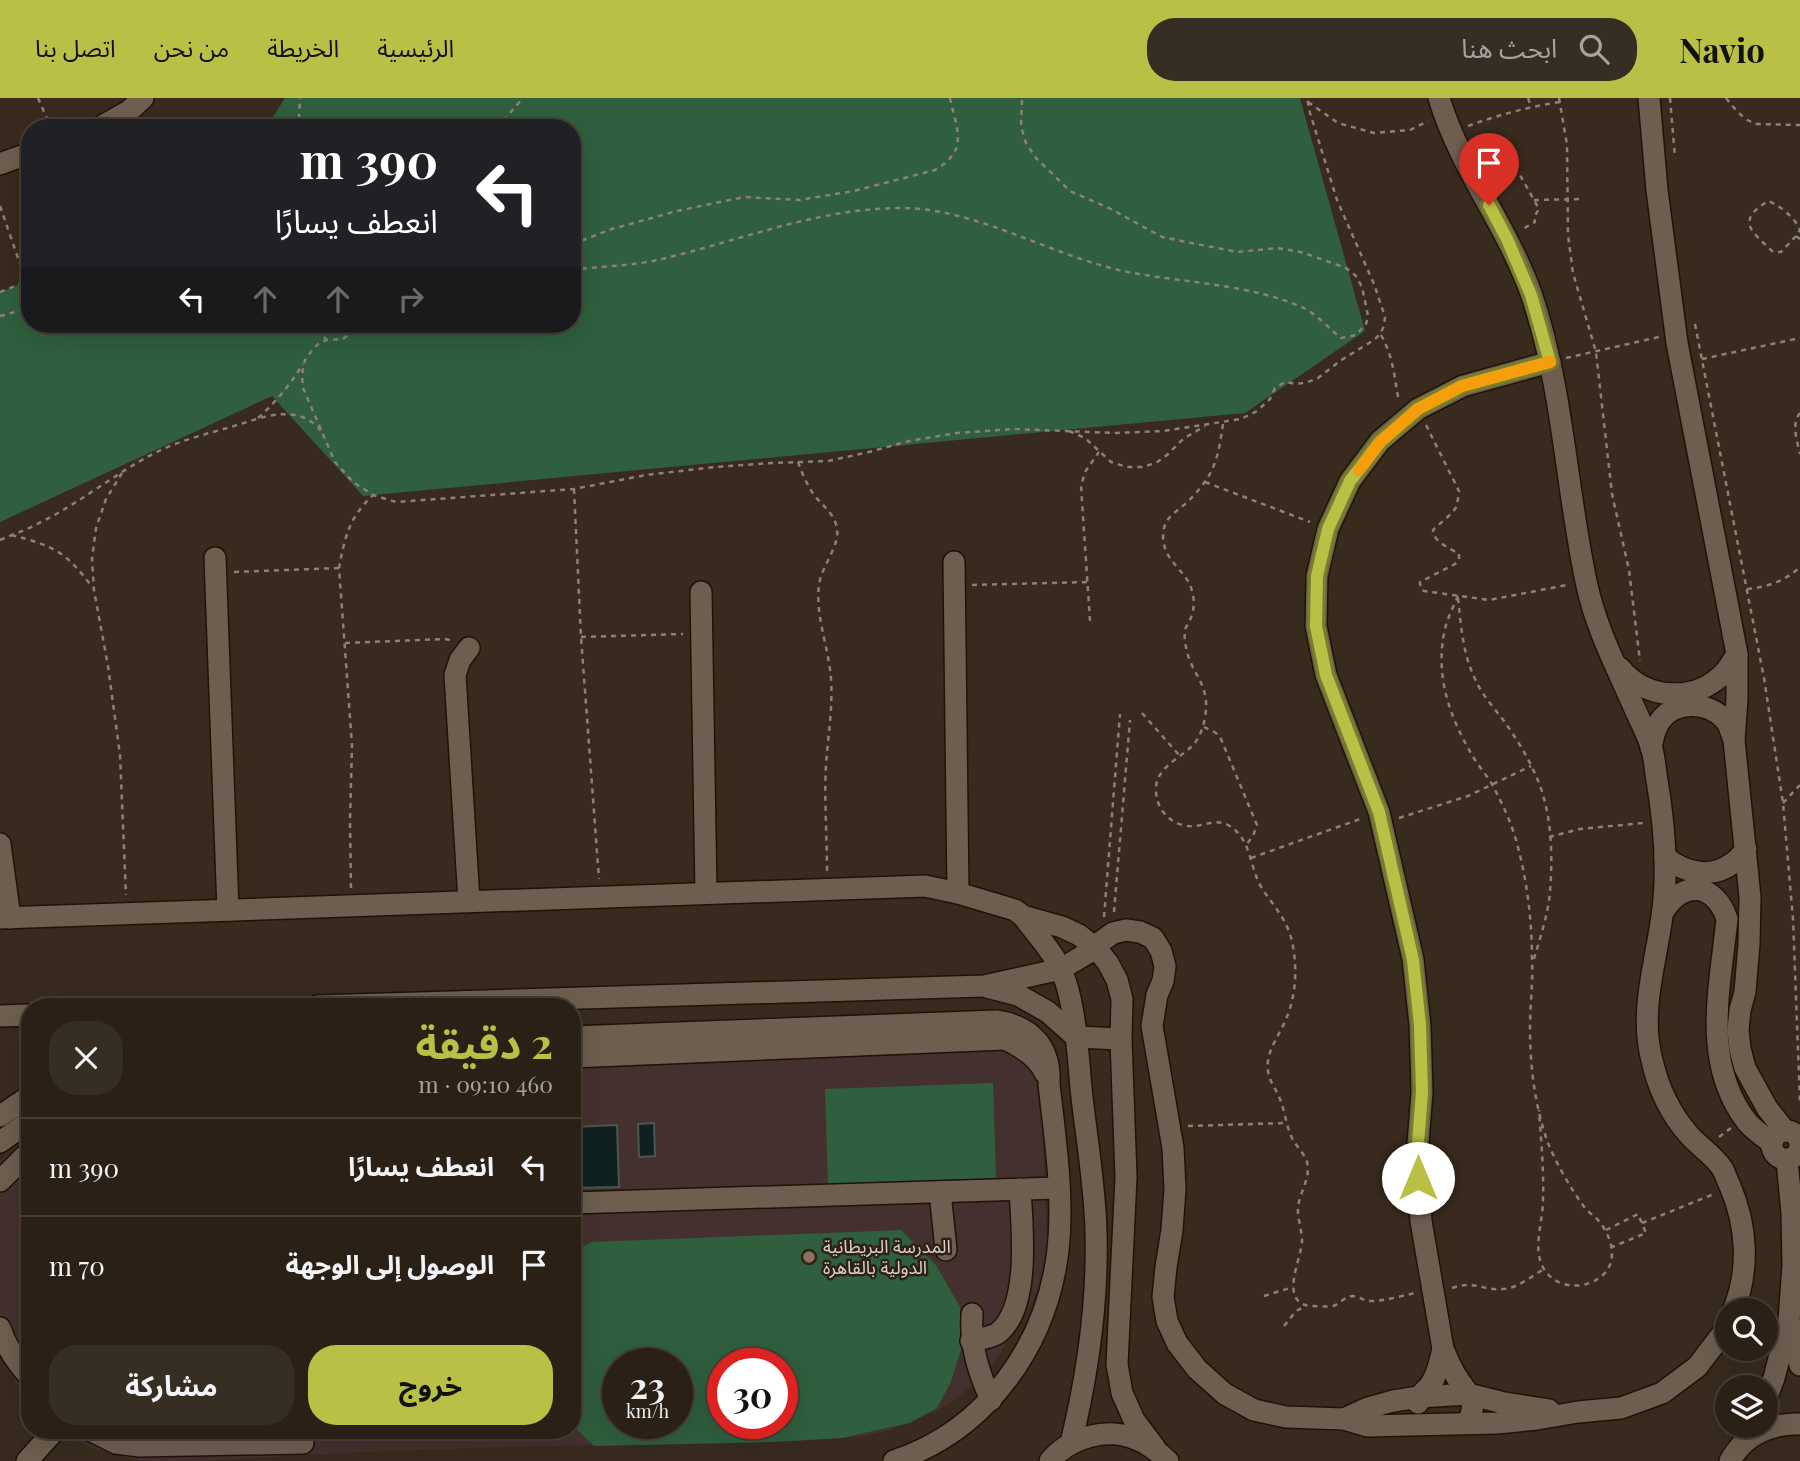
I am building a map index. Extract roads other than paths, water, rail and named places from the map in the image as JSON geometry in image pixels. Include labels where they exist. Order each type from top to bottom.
[{"type":"street","points":[[115,119],[143,98]]},
{"type":"street","points":[[1649,98],[1657,190],[1675,334],[1737,654],[1734,740],[1750,897],[1745,992],[1738,1030],[1740,1049],[1745,1068],[1767,1108],[1788,1133]]},
{"type":"street","points":[[1445,115],[1507,239],[1531,295],[1550,362],[1586,581],[1598,628],[1651,748],[1661,802],[1665,857],[1663,912],[1648,994],[1646,1024],[1650,1054],[1658,1084],[1672,1111],[1689,1136],[1721,1167],[1739,1207],[1745,1250],[1738,1298]]},
{"type":"street","points":[[0,164],[21,156]]},
{"type":"street","points":[[1468,1423],[1473,1409],[1468,1394],[1443,1349],[1421,1221],[1417,1156],[1422,1092],[1419,1012],[1413,960],[1381,818],[1326,675],[1316,626],[1317,576],[1328,529],[1350,481],[1380,442],[1411,416],[1462,386],[1550,362]]},
{"type":"street","points":[[954,562],[958,893]]},
{"type":"street","points":[[216,565],[228,910]]},
{"type":"street","points":[[701,592],[706,892]]},
{"type":"street","points":[[467,651],[460,660],[456,675],[469,901]]},
{"type":"street","points":[[1651,748],[1661,719],[1725,673],[1737,654]]},
{"type":"street","points":[[1614,661],[1626,676],[1643,688],[1688,699],[1718,713],[1728,725],[1734,740]]},
{"type":"street","points":[[0,844],[5,918],[925,886],[1015,910],[1023,916],[1060,969],[1068,994],[1076,1037],[1093,1177],[1096,1284],[1092,1338],[1071,1443]]},
{"type":"street","points":[[1663,912],[1671,899],[1734,863],[1746,849]]},
{"type":"street","points":[[1665,857],[1700,881],[1722,905],[1727,919],[1716,1028],[1718,1054],[1734,1102],[1749,1124],[1798,1138],[1800,1149],[1787,1160],[1793,1266],[1789,1320],[1775,1375]]},
{"type":"street","points":[[1023,916],[1104,941]]},
{"type":"street","points":[[581,998],[984,986],[1060,969],[1126,930],[1140,932],[1153,938],[1161,951],[1165,966],[1152,1026],[1173,1148],[1175,1189],[1163,1297],[1167,1321],[1177,1343],[1197,1368],[1225,1394],[1254,1409],[1286,1417],[1343,1419],[1367,1426],[1537,1419],[1621,1408],[1662,1393],[1696,1367],[1715,1343]]},
{"type":"street","points":[[1104,941],[1108,963],[1117,980],[1122,999],[1126,1177],[1117,1364],[1122,1393],[1134,1420],[1161,1455]]},
{"type":"street","points":[[984,986],[1018,995],[1048,1012],[1076,1037],[1121,1039]]},
{"type":"street","points":[[0,1016],[21,1015]]},
{"type":"street","points":[[581,1037],[996,1021],[1007,1031]]},
{"type":"street","points":[[581,1056],[1022,1028],[1030,1044],[1042,1047],[1050,1072],[1059,1188],[1059,1247],[1044,1314],[1030,1345],[991,1400],[967,1422],[939,1441],[894,1461]]},
{"type":"street","points":[[0,1116],[21,1102]]},
{"type":"street","points":[[0,1142],[21,1132]]},
{"type":"street","points":[[0,1181],[21,1160]]},
{"type":"street","points":[[1093,1177],[1126,1177]]},
{"type":"street","points":[[581,1203],[1059,1188]]},
{"type":"street","points":[[971,1341],[993,1335],[1002,1329],[1017,1297],[1022,1275],[1023,1249],[1020,1189]]},
{"type":"street","points":[[940,1192],[947,1250]]},
{"type":"street","points":[[972,1314],[971,1341],[981,1378],[991,1400]]},
{"type":"street","points":[[1789,1320],[1800,1365]]},
{"type":"street","points":[[0,1328],[3,1339],[21,1362]]},
{"type":"street","points":[[1422,1424],[1418,1411],[1419,1397],[1431,1384],[1443,1349]]},
{"type":"street","points":[[1343,1419],[1393,1401],[1468,1394],[1541,1410],[1578,1412]]},
{"type":"street","points":[[1730,1457],[1755,1434],[1776,1425],[1800,1424]]},
{"type":"street","points":[[1050,1461],[1071,1443],[1092,1436],[1114,1434],[1135,1438],[1161,1455]]},
{"type":"street","points":[[1730,1457],[1743,1438]]},
{"type":"street","points":[[27,1461],[47,1439]]},
{"type":"street","points":[[109,1439],[140,1446],[302,1445]]},
{"type":"place","name":"المدرسة البريطانية الدولية بالقاهرة","points":[[809,1257]]}]
